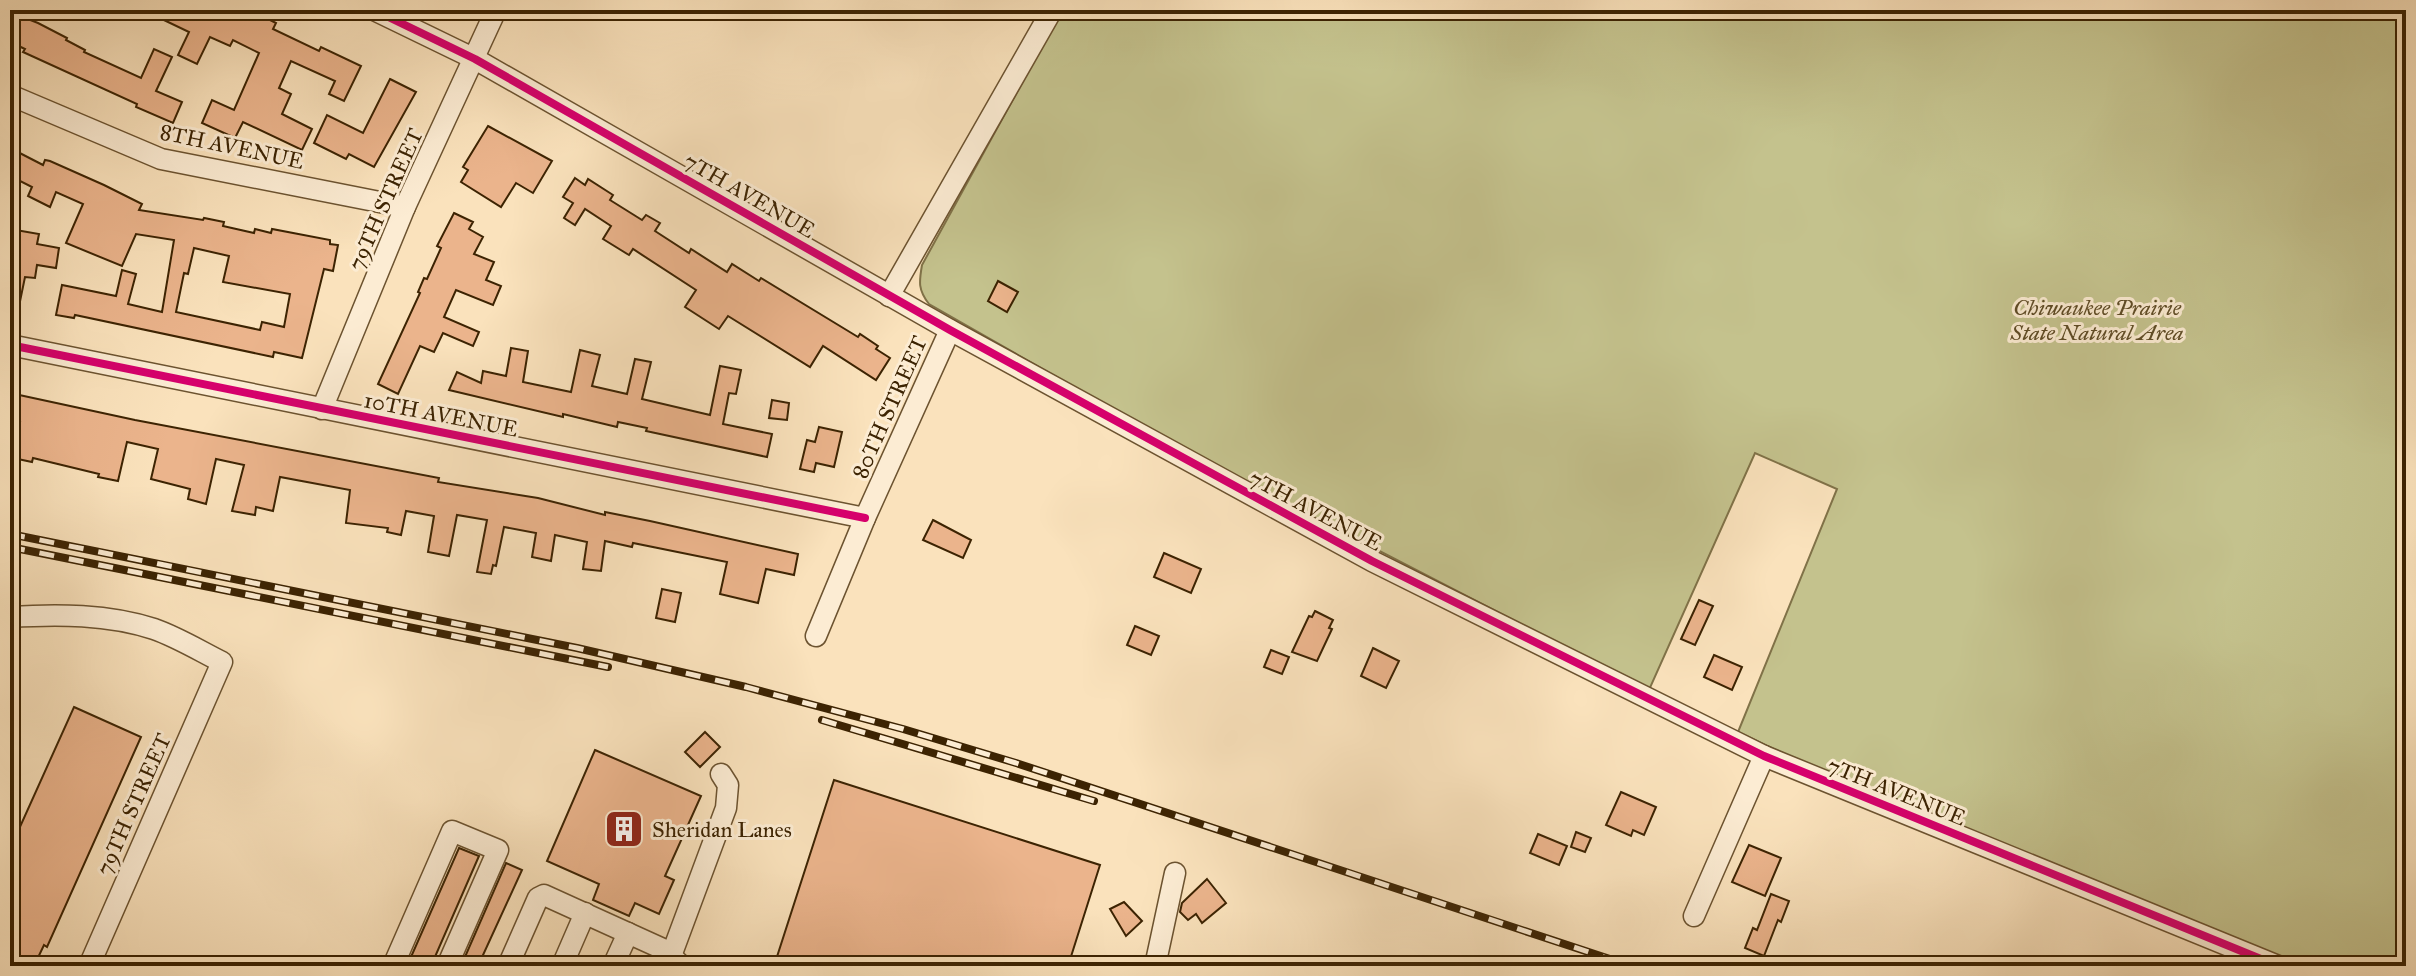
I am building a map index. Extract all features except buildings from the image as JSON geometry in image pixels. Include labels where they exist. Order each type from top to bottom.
[{"type":"street","name":"7TH AVENUE","points":[[374,10],[475,59],[889,296],[1343,546],[1764,756],[2278,966]]},
{"type":"street","name":"79TH STREET","points":[[322,409],[405,207],[496,10]]},
{"type":"street","points":[[889,296],[1052,10]]},
{"type":"street","name":"8TH AVENUE","points":[[10,95],[161,159],[405,207]]},
{"type":"street","name":"80TH STREET","points":[[816,636],[865,518],[950,330]]},
{"type":"street","name":"10TH AVENUE","points":[[10,345],[865,518]]},
{"type":"street","name":"79TH STREET","points":[[10,617],[57,614],[153,629],[222,662],[89,966]]},
{"type":"street","points":[[1694,916],[1764,756]]},
{"type":"street","points":[[508,966],[538,898],[544,895],[663,949],[677,961],[726,808],[728,785],[721,774]]},
{"type":"street","points":[[393,966],[452,831],[498,850],[447,966]]},
{"type":"street","points":[[1155,966],[1175,873]]},
{"type":"street","points":[[562,966],[585,913]]},
{"type":"street","points":[[613,966],[628,933]]},
{"type":"green space","name":"Chiwaukee Prairie State Natural Area","points":[[1062,10],[2406,10],[2406,966],[2295,966],[1821,771],[1738,732],[1837,489],[1755,453],[1649,690],[1184,450],[929,304],[920,286],[922,265]]},
{"type":"railway","points":[[10,534],[577,648],[746,687],[1016,763],[1631,966]]},
{"type":"railway","points":[[10,547],[608,667]]},
{"type":"railway","points":[[822,720],[1094,801]]},
{"type":"cycle path","points":[[374,10],[475,59],[950,330],[1372,561],[1764,756],[2278,966]]},
{"type":"cycle path","points":[[10,345],[865,518]]},
{"type":"place","name":"Sheridan Lanes","points":[[624,829]]}]
